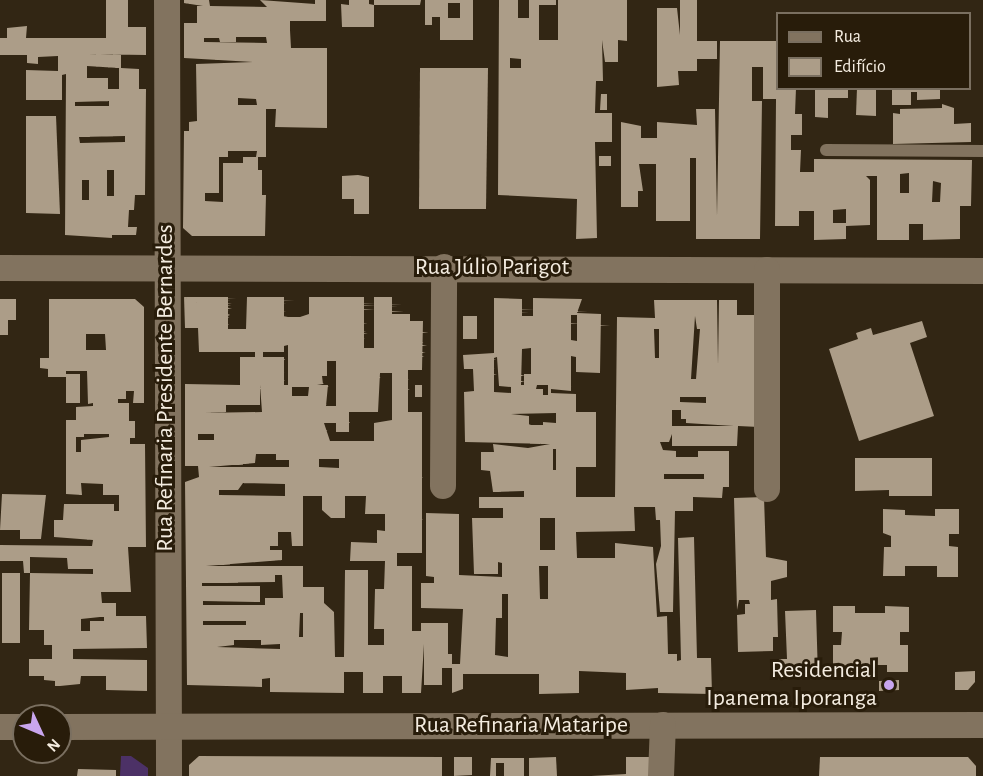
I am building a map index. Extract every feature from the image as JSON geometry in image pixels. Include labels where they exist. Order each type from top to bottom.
[{"type":"street","name":"Rua Refinaria Presidente Bernardes","points":[[167,0],[169,776]]},
{"type":"street","name":"Rua Júlio Parigot","points":[[0,268],[444,267],[983,272]]},
{"type":"street","points":[[443,486],[444,267]]},
{"type":"street","points":[[767,270],[767,489]]},
{"type":"street","points":[[662,776],[663,725]]},
{"type":"street","name":"Rua Refinaria Mataripe","points":[[72,727],[983,725]]},
{"type":"lane","points":[[826,150],[983,151]]},
{"type":"shaded area","points":[[121,756],[131,756],[148,768],[148,776],[120,776]]},
{"type":"building","points":[[106,0],[128,0],[128,27],[146,27],[146,55],[78,54],[121,55],[121,68],[139,69],[139,89],[146,89],[145,195],[135,195],[134,210],[129,210],[128,227],[137,227],[136,235],[112,235],[112,238],[65,235],[66,74],[62,75],[62,100],[26,100],[26,70],[58,71],[58,56],[38,57],[38,64],[27,63],[27,55],[0,55],[0,38],[7,38],[7,28],[27,26],[26,38],[106,38]],"holes":[[[87,66],[119,68],[119,89],[108,89],[108,78],[87,78]],[[109,101],[109,106],[75,106],[75,102]],[[125,136],[125,142],[80,143],[79,137]],[[107,170],[114,170],[114,196],[107,196]],[[82,180],[89,180],[89,200],[82,200]]]},
{"type":"building","points":[[184,0],[209,0],[210,6],[267,7],[260,0],[315,4],[315,0],[326,0],[326,21],[290,21],[290,30],[291,48],[327,48],[327,128],[275,127],[276,109],[266,109],[266,157],[258,157],[258,170],[262,170],[262,195],[266,195],[265,236],[192,236],[183,228],[184,131],[189,131],[189,122],[197,121],[196,64],[253,62],[184,58],[184,23],[197,23],[197,6],[203,6],[184,3]],"holes":[[[236,37],[266,37],[267,43],[204,42],[204,38],[219,38],[220,42],[236,42]],[[238,98],[256,99],[257,105],[238,105]],[[228,151],[257,151],[256,157],[243,157],[243,163],[223,163],[223,202],[205,201],[205,193],[219,193],[219,157],[228,157]]]},
{"type":"building","points":[[349,0],[369,0],[369,4],[374,5],[374,27],[342,27],[341,4],[349,5]]},
{"type":"building","points":[[374,0],[421,0],[420,5],[374,5]]},
{"type":"building","points":[[425,0],[473,0],[473,40],[440,40],[440,17],[432,17],[432,25],[425,25]],"holes":[[[448,3],[460,3],[460,18],[448,18]]]},
{"type":"building","points":[[499,0],[518,0],[518,18],[529,18],[529,0],[556,0],[556,5],[539,5],[539,40],[558,40],[558,0],[627,0],[627,41],[618,40],[618,62],[605,62],[602,40],[603,81],[596,81],[595,113],[612,113],[612,142],[595,142],[597,238],[576,239],[577,199],[498,195]],"holes":[[[510,58],[521,59],[521,68],[510,68]]]},
{"type":"building","points":[[680,0],[697,0],[697,41],[717,41],[717,59],[697,59],[697,71],[678,71],[679,85],[657,87],[657,8],[677,8],[680,35]]},
{"type":"building","points":[[720,41],[776,41],[776,90],[796,90],[795,114],[802,114],[802,135],[791,135],[791,150],[801,150],[800,172],[814,172],[814,159],[972,160],[971,206],[960,206],[960,239],[923,240],[923,224],[909,224],[909,240],[877,240],[877,176],[866,176],[870,180],[870,225],[846,226],[846,239],[814,240],[814,211],[799,211],[799,226],[775,226],[776,99],[763,99],[763,67],[752,67],[752,101],[762,101],[760,239],[696,239],[696,158],[690,158],[690,221],[656,221],[656,164],[639,164],[643,191],[638,191],[638,207],[621,207],[621,122],[641,126],[641,138],[657,138],[657,122],[697,125],[696,109],[715,109],[717,216]],"holes":[[[909,173],[909,193],[900,193],[900,174]],[[933,181],[941,183],[940,202],[932,202]],[[846,209],[846,223],[833,223],[833,210]]]},
{"type":"building","points":[[420,68],[488,68],[486,209],[419,209]]},
{"type":"building","points":[[815,90],[848,90],[848,98],[828,98],[828,118],[815,117]]},
{"type":"building","points":[[857,90],[876,90],[876,116],[856,115]]},
{"type":"building","points":[[892,90],[940,90],[940,99],[917,100],[917,92],[911,92],[911,105],[892,105]]},
{"type":"building","points":[[601,94],[607,94],[607,110],[600,110]]},
{"type":"building","points":[[942,104],[954,108],[954,124],[971,123],[971,142],[893,144],[893,113],[900,114],[900,109],[942,108]]},
{"type":"building","points":[[26,116],[56,116],[60,214],[26,213]]},
{"type":"building","points":[[599,156],[611,156],[611,166],[599,166]]},
{"type":"building","points":[[342,176],[369,177],[369,214],[354,214],[354,199],[342,199]]},
{"type":"building","points":[[184,297],[228,297],[228,329],[246,329],[247,297],[284,297],[284,317],[300,317],[309,314],[309,297],[364,297],[364,348],[374,348],[374,297],[392,297],[392,314],[410,314],[410,321],[423,321],[422,370],[408,370],[408,412],[422,412],[422,553],[397,553],[397,566],[412,566],[412,631],[421,631],[421,623],[448,623],[448,654],[452,654],[452,664],[460,664],[463,609],[421,608],[421,583],[434,583],[434,577],[426,576],[426,513],[459,514],[459,575],[502,577],[502,563],[498,562],[498,574],[474,574],[472,518],[503,518],[503,508],[479,508],[479,497],[524,497],[524,491],[493,492],[490,471],[481,470],[481,452],[494,452],[493,444],[528,448],[550,444],[465,442],[464,392],[474,391],[473,369],[464,369],[463,355],[494,353],[494,298],[522,299],[522,316],[533,316],[533,298],[582,299],[577,313],[601,314],[600,373],[576,372],[576,357],[571,356],[571,391],[551,389],[551,393],[576,394],[576,412],[596,412],[596,467],[576,467],[576,497],[615,497],[617,317],[655,318],[654,300],[717,300],[718,365],[719,300],[737,300],[737,315],[754,315],[759,427],[738,426],[737,446],[672,446],[672,434],[669,442],[660,442],[663,450],[676,451],[676,457],[698,457],[698,451],[729,451],[729,487],[723,487],[722,498],[693,497],[693,511],[675,511],[673,612],[660,612],[656,564],[661,546],[660,520],[656,520],[655,507],[634,507],[635,531],[576,532],[577,558],[615,558],[615,543],[653,547],[657,617],[667,616],[668,654],[677,654],[677,661],[681,660],[678,538],[694,537],[697,658],[711,658],[712,694],[658,693],[658,688],[626,690],[626,673],[579,671],[579,693],[539,694],[539,674],[463,674],[463,689],[452,693],[452,668],[442,668],[442,685],[424,685],[424,644],[421,693],[402,693],[402,676],[383,676],[383,693],[363,693],[363,672],[344,672],[344,693],[270,692],[270,678],[262,679],[262,687],[187,685],[185,482],[199,477],[198,466],[185,466],[185,384],[240,385],[240,357],[255,357],[255,352],[199,352],[198,328],[185,328]],"holes":[[[571,315],[577,315],[577,341],[571,340]],[[695,316],[697,329],[700,329],[696,379],[691,379]],[[654,329],[659,329],[659,358],[655,358]],[[288,345],[288,385],[284,385],[284,357],[263,357],[263,352],[284,352],[284,346]],[[531,348],[531,374],[524,374],[524,385],[521,385],[522,349]],[[497,357],[499,386],[511,387],[511,393],[494,392],[494,358]],[[327,361],[336,361],[336,406],[326,406],[328,385],[317,385],[323,384],[322,376],[327,376]],[[380,373],[392,373],[392,420],[374,423],[374,441],[330,441],[324,423],[336,423],[336,432],[349,432],[349,412],[378,412]],[[260,385],[262,412],[198,413],[226,412],[226,405],[260,405]],[[537,385],[548,385],[548,395],[543,395],[543,389],[536,389]],[[292,387],[309,387],[308,396],[292,396]],[[680,397],[706,397],[706,403],[680,402]],[[672,410],[681,410],[681,419],[686,419],[686,423],[734,426],[672,426]],[[556,413],[556,423],[543,422],[543,425],[529,425],[529,416],[511,414]],[[198,434],[214,434],[214,440],[198,440]],[[553,449],[556,449],[556,470],[553,470]],[[256,454],[276,454],[276,460],[289,460],[289,467],[209,467],[255,463]],[[319,459],[339,459],[339,468],[319,467]],[[664,474],[704,474],[704,479],[664,479]],[[243,483],[285,484],[285,496],[219,495],[219,490],[238,490]],[[303,496],[322,496],[322,510],[331,518],[345,518],[345,496],[366,496],[365,514],[385,514],[385,531],[377,530],[377,543],[351,542],[350,561],[385,561],[384,589],[375,589],[374,629],[384,629],[384,645],[368,645],[368,570],[345,570],[344,657],[335,657],[334,612],[324,603],[324,587],[303,587],[303,566],[206,566],[282,560],[282,550],[270,550],[270,546],[278,546],[278,532],[291,532],[292,546],[303,546]],[[540,518],[555,518],[555,550],[540,550]],[[539,566],[548,566],[548,599],[540,599]],[[275,575],[282,575],[283,598],[265,598],[265,605],[203,605],[203,601],[260,602],[260,586],[202,586],[202,583],[275,582]],[[502,594],[508,594],[508,657],[495,655],[496,618],[502,618]],[[300,613],[303,613],[303,637],[299,637]],[[203,621],[246,621],[246,625],[203,625]],[[234,640],[261,640],[261,645],[280,644],[280,649],[217,647],[234,645]]]},
{"type":"building","points":[[0,299],[16,299],[16,320],[8,320],[8,335],[0,335]]},
{"type":"building","points":[[49,299],[135,299],[144,307],[144,403],[133,403],[134,391],[126,391],[126,399],[118,399],[118,403],[129,403],[129,421],[135,421],[135,438],[130,438],[130,444],[145,444],[146,547],[128,547],[131,592],[101,592],[102,603],[116,603],[116,616],[146,616],[147,648],[73,649],[73,659],[147,660],[147,691],[106,690],[106,676],[81,676],[80,684],[55,686],[55,681],[44,680],[44,676],[29,676],[29,659],[52,659],[52,645],[44,645],[44,630],[29,630],[30,573],[24,573],[23,561],[0,561],[0,545],[92,546],[93,540],[54,537],[54,520],[63,520],[64,504],[114,504],[114,511],[119,511],[119,495],[103,495],[103,484],[81,483],[82,495],[66,494],[66,420],[76,420],[76,407],[93,406],[93,403],[88,404],[87,371],[66,371],[66,374],[80,374],[80,403],[66,403],[66,377],[48,377],[48,369],[40,368],[40,358],[49,358]],"holes":[[[86,334],[105,334],[106,350],[86,350]],[[84,434],[109,434],[109,437],[81,440],[81,452],[76,452],[76,437],[84,437]],[[30,557],[67,558],[68,569],[93,569],[93,574],[30,573]],[[100,617],[104,617],[104,621],[90,621],[90,631],[81,631],[81,619]]]},
{"type":"building","points":[[463,316],[477,316],[477,339],[463,339]]},
{"type":"building","points":[[922,321],[927,337],[910,343],[934,416],[859,441],[829,349],[858,339],[856,333],[871,328],[873,335]]},
{"type":"building","points":[[415,385],[422,385],[422,397],[415,397]]},
{"type":"building","points":[[855,458],[932,458],[932,496],[889,496],[889,490],[855,491]]},
{"type":"building","points":[[2,494],[46,495],[41,539],[20,539],[20,530],[0,530]]},
{"type":"building","points":[[764,497],[766,557],[787,561],[787,577],[771,581],[771,600],[777,599],[778,637],[773,637],[773,651],[738,652],[737,615],[745,614],[745,604],[750,604],[749,600],[739,600],[737,610],[734,498]]},
{"type":"building","points":[[883,509],[905,510],[905,515],[935,516],[935,509],[959,509],[959,534],[949,534],[949,546],[958,547],[958,577],[937,577],[937,566],[905,566],[905,576],[883,576],[884,547],[891,547],[891,536],[883,533]]},
{"type":"building","points":[[2,573],[20,573],[20,643],[2,643]]},
{"type":"building","points":[[833,606],[855,606],[855,613],[885,613],[885,606],[909,607],[909,632],[900,632],[900,645],[908,645],[908,672],[887,672],[887,665],[855,665],[855,672],[833,672],[833,645],[841,645],[842,632],[833,632]]},
{"type":"building","points":[[816,610],[818,676],[779,679],[779,659],[787,659],[785,611]]},
{"type":"building","points":[[975,671],[975,682],[968,690],[955,690],[955,672]]},
{"type":"building","name":"Residencial Ipanema Iporanga","points":[[899,680],[899,690],[879,691],[879,681]]},
{"type":"building","points":[[199,756],[442,757],[442,776],[189,776],[189,765]]},
{"type":"building","points":[[454,757],[472,757],[472,775],[454,776]]},
{"type":"building","points":[[556,757],[557,776],[529,776],[529,758]]},
{"type":"building","points":[[626,757],[652,757],[652,776],[591,776],[626,774]]},
{"type":"building","points":[[820,757],[968,757],[976,766],[976,776],[819,776]]},
{"type":"building","points":[[491,758],[524,758],[524,776],[504,776],[504,763],[496,763],[496,776],[490,776]]},
{"type":"building","points":[[78,769],[116,770],[116,776],[77,776]]},
{"type":"place","name":"Residencial Ipanema Iporanga","points":[[889,685]]}]
